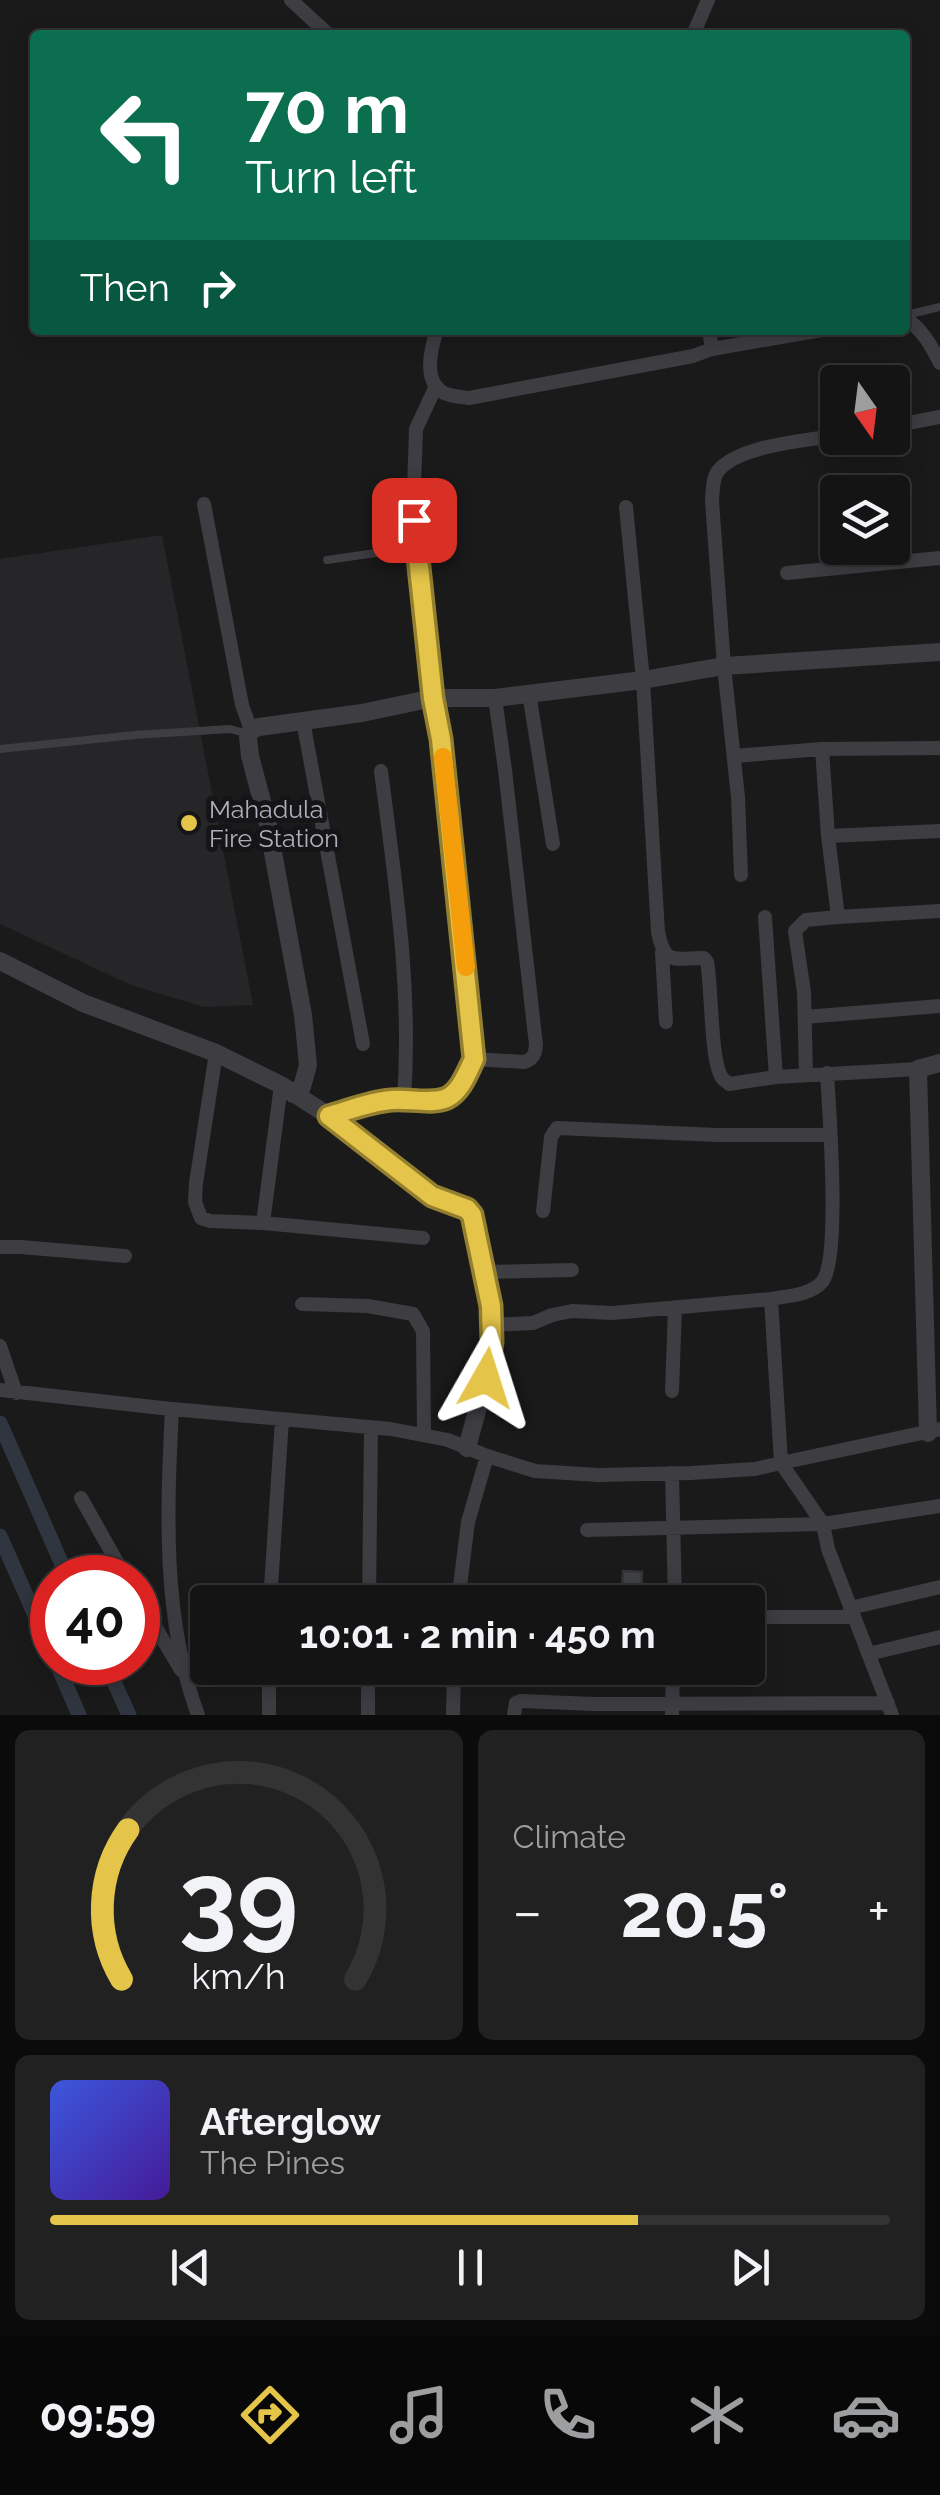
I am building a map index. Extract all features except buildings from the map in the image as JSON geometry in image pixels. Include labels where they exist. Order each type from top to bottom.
[{"type":"street","points":[[290,0],[323,30]]},
{"type":"street","points":[[694,30],[708,0]]},
{"type":"street","points":[[910,320],[940,363]]},
{"type":"street","points":[[435,335],[430,364],[436,386],[468,398],[793,335]]},
{"type":"street","points":[[710,335],[712,349]]},
{"type":"street","points":[[329,1116],[368,1103],[450,1097],[474,1059],[414,520],[416,429],[436,386]]},
{"type":"street","points":[[910,423],[940,417]]},
{"type":"street","points":[[740,874],[713,483],[718,471],[732,460],[758,450],[820,439]]},
{"type":"street","points":[[204,504],[303,1015],[308,1065],[302,1087],[287,1090]]},
{"type":"street","points":[[626,507],[644,680],[666,1022]]},
{"type":"street","points":[[787,573],[940,558]]},
{"type":"street","points":[[249,734],[259,727],[362,713],[433,698],[494,698],[724,666],[940,652]]},
{"type":"street","points":[[529,694],[553,844]]},
{"type":"street","points":[[474,1059],[524,1062],[536,1054],[494,698]]},
{"type":"street","points":[[303,721],[363,1044]]},
{"type":"street","points":[[734,756],[822,749],[940,748]]},
{"type":"street","points":[[822,749],[838,917]]},
{"type":"street","points":[[381,770],[406,972],[404,1099]]},
{"type":"street","points":[[828,836],[940,831]]},
{"type":"street","points":[[806,1074],[804,992],[795,931],[806,920],[940,911]]},
{"type":"street","points":[[765,917],[776,1077]]},
{"type":"street","points":[[662,952],[669,958],[704,958],[707,962],[718,1070],[730,1084],[806,1074],[918,1069],[940,1063]]},
{"type":"street","points":[[0,961],[83,1003],[216,1053],[287,1090],[329,1116],[432,1196],[467,1209],[476,1226],[491,1306],[492,1342],[467,1448]]},
{"type":"street","points":[[804,1017],[940,1006]]},
{"type":"street","points":[[216,1053],[196,1183],[195,1202],[202,1218],[423,1238]]},
{"type":"street","points":[[0,1346],[6,1391],[424,1435],[535,1471],[598,1475],[755,1469],[934,1431],[931,1230],[918,1069]]},
{"type":"street","points":[[491,1325],[533,1323],[572,1311],[612,1312],[771,1299],[806,1292],[822,1282],[829,1264],[831,1226],[827,1073]]},
{"type":"street","points":[[264,1222],[287,1090]]},
{"type":"street","points":[[543,1211],[551,1137],[558,1128],[830,1135]]},
{"type":"street","points":[[0,1248],[124,1256]]},
{"type":"street","points":[[482,1272],[572,1270]]},
{"type":"street","points":[[514,1715],[516,1703],[521,1700],[672,1709],[890,1709],[828,1549],[823,1524],[781,1462],[771,1299]]},
{"type":"street","points":[[302,1304],[368,1306],[413,1314],[418,1319],[422,1330],[424,1435]]},
{"type":"street","points":[[672,1391],[675,1307]]},
{"type":"street","points":[[172,1409],[167,1499],[175,1614],[186,1677],[198,1715]]},
{"type":"street","points":[[271,1585],[282,1419]]},
{"type":"street","points":[[369,1585],[371,1427]]},
{"type":"street","points":[[460,1585],[468,1522],[487,1456]]},
{"type":"street","points":[[672,1474],[674,1585]]},
{"type":"street","points":[[81,1498],[113,1555]]},
{"type":"street","points":[[586,1530],[823,1524],[940,1506]]},
{"type":"street","points":[[765,1616],[852,1612],[940,1587]]},
{"type":"street","points":[[160,1634],[186,1677]]},
{"type":"street","points":[[868,1654],[940,1637]]},
{"type":"street","points":[[269,1685],[269,1715]]},
{"type":"street","points":[[368,1685],[368,1715]]},
{"type":"street","points":[[454,1685],[454,1715]]},
{"type":"lane","points":[[910,316],[940,307]]},
{"type":"lane","points":[[327,560],[417,547]]},
{"type":"lane","points":[[0,749],[230,729],[249,734]]},
{"type":"shaded area","points":[[162,535],[253,1005],[204,1007],[131,985],[0,924],[0,559]]},
{"type":"waterway","points":[[0,1423],[58,1555]]},
{"type":"waterway","points":[[0,1536],[30,1604]]},
{"type":"waterway","points":[[66,1685],[79,1715]]},
{"type":"waterway","points":[[115,1685],[129,1715]]},
{"type":"slow traffic","points":[[443,757],[466,967]]},
{"type":"place","name":"Mahadula Fire Station","points":[[189,823]]},
{"type":"route","points":[[414,520],[474,1059],[450,1097],[368,1103],[329,1116],[432,1196],[467,1209],[472,1215],[491,1306],[492,1342],[486,1378]]}]
